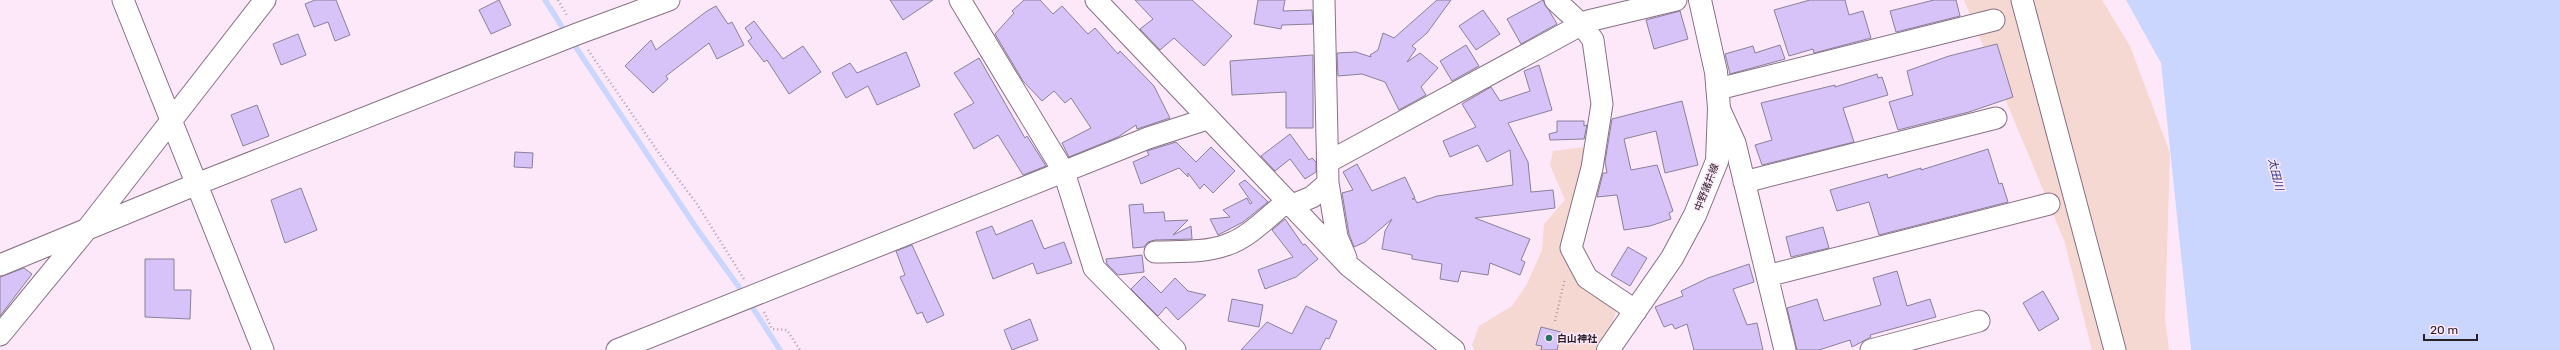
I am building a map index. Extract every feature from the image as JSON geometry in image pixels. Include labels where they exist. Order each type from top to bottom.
[{"type":"main road","name":"中野諸井線","points":[[1608,350],[1672,258],[1695,216],[1717,162],[1719,99],[1700,0]]},
{"type":"street","points":[[123,0],[262,350]]},
{"type":"street","points":[[0,335],[87,229],[265,0]]},
{"type":"street","points":[[0,265],[197,184],[577,34],[669,0]]},
{"type":"street","points":[[960,0],[1064,172],[1094,268],[1175,350]]},
{"type":"street","points":[[1096,0],[1207,119],[1349,266],[1454,350]]},
{"type":"street","points":[[1324,0],[1328,183],[1337,237],[1349,266]]},
{"type":"street","points":[[1555,0],[1582,25],[1593,40],[1602,104],[1592,168],[1571,248],[1587,278],[1636,310]]},
{"type":"street","points":[[1328,162],[1582,25],[1676,0]]},
{"type":"street","points":[[2022,0],[2115,350]]},
{"type":"street","points":[[1785,350],[1735,143],[1719,99],[1994,20]]},
{"type":"street","points":[[1744,182],[1996,118]]},
{"type":"street","points":[[617,350],[1148,138],[1207,119]]},
{"type":"street","points":[[1155,252],[1211,249],[1227,245],[1243,237],[1288,204],[1312,197],[1328,183]]},
{"type":"street","points":[[1767,276],[2050,204]]},
{"type":"street","points":[[1870,350],[1979,321]]},
{"type":"path","points":[[558,0],[577,34],[658,152],[697,204],[735,268],[755,295],[772,329],[787,330],[800,350]]},
{"type":"path","points":[[1555,321],[1571,248]]},
{"type":"shaded area","points":[[1964,0],[2102,0],[2130,46],[2170,153],[2165,318],[2169,350],[2092,350],[2064,240]]},
{"type":"shaded area","points":[[1585,147],[1571,248],[1619,300],[1605,350],[1475,350],[1472,345],[1479,326],[1512,306],[1527,284],[1542,250],[1544,224],[1565,200],[1550,165],[1553,151]]},
{"type":"water","name":"太田川","points":[[2126,0],[2560,0],[2560,350],[2191,350],[2161,63]]},
{"type":"building","points":[[315,0],[336,0],[350,35],[335,41],[328,22],[314,27],[305,4]]},
{"type":"building","points":[[499,0],[511,25],[491,34],[479,10]]},
{"type":"building","points":[[890,0],[933,0],[903,20]]},
{"type":"building","points":[[1024,0],[1040,0],[1053,14],[1062,6],[1088,34],[1095,28],[1118,54],[1120,51],[1154,86],[1170,118],[1137,129],[1136,125],[1118,137],[1069,157],[1062,143],[1091,128],[1071,98],[1065,103],[1054,91],[1042,101],[1023,81],[995,34],[1014,13],[1012,11]]},
{"type":"building","points":[[1135,0],[1192,0],[1232,36],[1204,66],[1174,38],[1160,50],[1140,29],[1153,19]]},
{"type":"building","points":[[1258,0],[1285,0],[1283,11],[1312,10],[1313,24],[1282,25],[1281,29],[1254,24]]},
{"type":"building","points":[[1437,0],[1451,0],[1427,33],[1412,46],[1416,49],[1407,62],[1420,53],[1438,68],[1421,87],[1426,95],[1399,110],[1385,82],[1362,74],[1338,76],[1337,53],[1356,52],[1371,57],[1370,55],[1378,50],[1383,33],[1394,38]]},
{"type":"building","points":[[1543,0],[1557,24],[1521,44],[1507,19]]},
{"type":"building","points":[[1810,0],[1845,0],[1849,15],[1863,11],[1871,38],[1814,53],[1813,49],[1789,56],[1774,10]]},
{"type":"building","points":[[1934,0],[1956,0],[1960,16],[1896,32],[1890,11]]},
{"type":"building","points":[[716,6],[728,24],[732,22],[744,45],[717,59],[709,43],[666,76],[668,79],[653,93],[625,66],[651,40],[656,50],[707,11]]},
{"type":"building","points":[[1483,10],[1500,34],[1476,50],[1459,26]]},
{"type":"building","points":[[1680,11],[1688,39],[1654,49],[1646,20]]},
{"type":"building","points":[[754,21],[783,59],[803,46],[821,72],[789,94],[767,60],[764,62],[748,41],[752,38],[745,28]]},
{"type":"building","points":[[298,34],[306,55],[281,65],[273,44]]},
{"type":"building","points":[[1997,44],[2013,97],[1969,112],[1898,130],[1889,102],[1913,95],[1907,71],[1949,56]]},
{"type":"building","points":[[1466,45],[1479,66],[1452,81],[1440,61]]},
{"type":"building","points":[[1780,45],[1785,59],[1730,74],[1725,54],[1753,46],[1755,53]]},
{"type":"building","points":[[906,52],[920,86],[877,105],[868,86],[846,98],[832,73],[850,63],[857,73]]},
{"type":"building","points":[[1313,55],[1313,128],[1286,128],[1286,92],[1232,95],[1230,61]]},
{"type":"building","points":[[979,58],[1025,138],[1027,136],[1046,166],[1023,175],[998,135],[974,149],[954,114],[974,103],[954,73]]},
{"type":"building","points":[[1539,65],[1552,110],[1508,123],[1528,162],[1531,192],[1553,190],[1555,208],[1475,218],[1530,239],[1521,260],[1525,262],[1520,275],[1490,263],[1488,275],[1461,271],[1458,282],[1440,279],[1442,264],[1412,259],[1412,255],[1382,249],[1385,231],[1392,219],[1365,242],[1354,247],[1349,234],[1342,193],[1353,190],[1343,172],[1357,164],[1372,191],[1405,177],[1415,198],[1412,199],[1415,199],[1417,203],[1437,196],[1513,185],[1510,150],[1487,162],[1478,145],[1450,157],[1443,141],[1476,127],[1462,104],[1491,87],[1500,101],[1530,91],[1524,71]]},
{"type":"building","points":[[1877,74],[1878,78],[1882,77],[1888,95],[1843,108],[1854,142],[1762,165],[1755,145],[1772,140],[1761,103],[1835,85],[1835,87]]},
{"type":"building","points":[[1682,101],[1698,165],[1665,173],[1656,131],[1624,139],[1631,170],[1657,165],[1673,211],[1669,213],[1671,219],[1650,226],[1624,230],[1617,195],[1597,197],[1603,173],[1607,173],[1605,162],[1612,119]]},
{"type":"building","points":[[257,105],[269,136],[243,146],[231,115]]},
{"type":"building","points":[[1557,121],[1584,121],[1584,126],[1587,125],[1584,139],[1550,140],[1549,134],[1557,132]]},
{"type":"building","points":[[1290,134],[1309,160],[1312,158],[1316,162],[1316,172],[1305,179],[1290,159],[1275,171],[1261,156]]},
{"type":"building","points":[[1176,142],[1196,162],[1211,147],[1235,171],[1213,193],[1204,184],[1200,189],[1188,173],[1188,177],[1179,168],[1141,184],[1133,162],[1149,155],[1147,151]]},
{"type":"building","points":[[1988,149],[1999,184],[2002,183],[2008,202],[1879,235],[1869,202],[1837,211],[1830,190],[1887,174],[1888,178],[1921,168],[1921,170]]},
{"type":"building","points":[[515,152],[533,153],[532,168],[514,167]]},
{"type":"building","points":[[1245,180],[1268,202],[1243,222],[1218,235],[1210,219],[1230,217],[1223,210],[1247,198],[1250,204],[1252,203],[1239,184]]},
{"type":"building","points":[[301,188],[317,230],[285,243],[271,200]]},
{"type":"building","points":[[1143,204],[1144,213],[1164,212],[1165,221],[1188,220],[1173,235],[1191,226],[1192,239],[1155,240],[1148,242],[1144,247],[1133,248],[1129,205]]},
{"type":"building","points":[[1285,219],[1303,245],[1305,244],[1318,259],[1296,277],[1265,289],[1258,270],[1293,257],[1272,230]]},
{"type":"building","points":[[1032,220],[1044,249],[1064,242],[1072,263],[1037,274],[1033,263],[993,279],[976,232],[992,226],[996,235]]},
{"type":"building","points":[[1823,227],[1829,248],[1791,257],[1786,237]]},
{"type":"building","points":[[912,245],[944,315],[927,323],[922,312],[917,314],[900,277],[905,275],[896,251]]},
{"type":"building","points":[[1628,247],[1647,258],[1630,286],[1611,275]]},
{"type":"building","points":[[1142,255],[1144,272],[1118,275],[1107,264],[1106,259]]},
{"type":"building","points":[[145,259],[174,259],[174,290],[191,290],[190,319],[145,317]]},
{"type":"building","points":[[1749,264],[1754,282],[1733,289],[1747,325],[1757,323],[1763,350],[1694,350],[1687,324],[1675,329],[1672,324],[1664,327],[1655,307],[1683,296],[1681,291],[1708,278]]},
{"type":"building","points":[[24,268],[32,274],[0,316],[0,277]]},
{"type":"building","points":[[1897,271],[1907,306],[1930,299],[1936,317],[1870,335],[1871,337],[1852,347],[1850,340],[1819,350],[1797,350],[1787,308],[1817,299],[1824,321],[1881,305],[1873,278]]},
{"type":"building","points":[[1144,276],[1161,293],[1175,278],[1188,291],[1206,295],[1178,320],[1166,307],[1158,316],[1131,289]]},
{"type":"building","points":[[2043,291],[2059,319],[2039,331],[2023,303]]},
{"type":"building","points":[[1232,299],[1263,305],[1259,327],[1228,321]]},
{"type":"building","points":[[1306,306],[1337,321],[1329,339],[1326,338],[1320,350],[1241,350],[1267,322],[1292,334]]},
{"type":"building","points":[[1030,319],[1038,340],[1012,350],[1004,330]]},
{"type":"building","name":"白山神社","points":[[1541,327],[1561,332],[1557,350],[1541,350],[1542,346],[1536,345]]},
{"type":"waterway","points":[[545,0],[566,33]]},
{"type":"waterway","points":[[571,40],[697,229],[744,294]]},
{"type":"waterway","points":[[749,302],[780,350]]},
{"type":"place","name":"白山神社","points":[[1549,338]]}]
